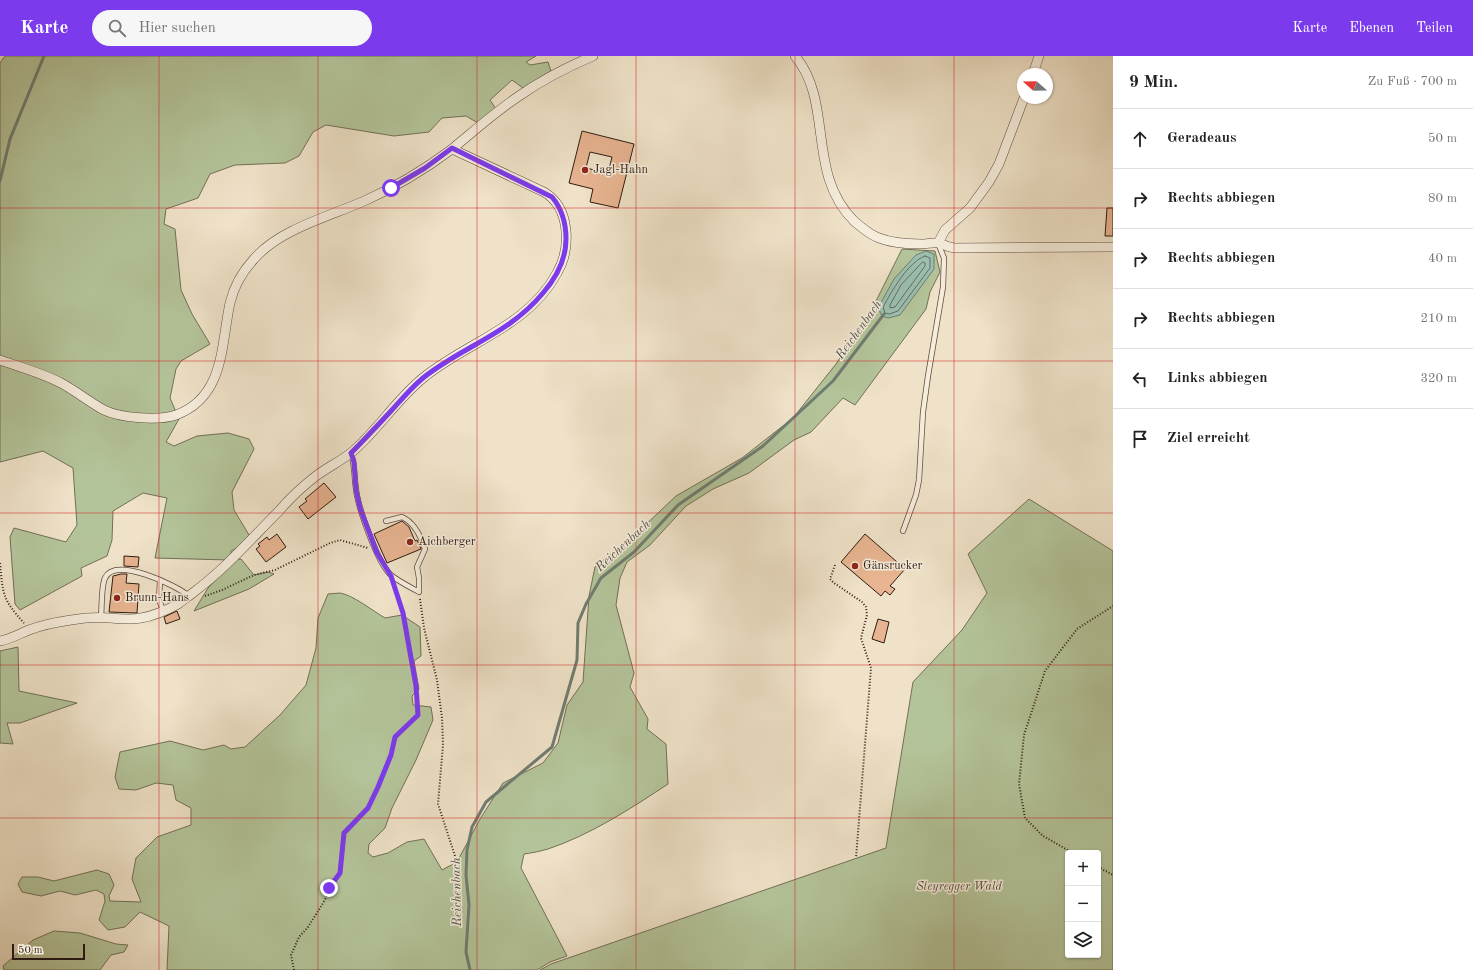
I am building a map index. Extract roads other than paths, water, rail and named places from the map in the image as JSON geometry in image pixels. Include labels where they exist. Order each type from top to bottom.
[{"type":"street","points":[[0,360],[60,383],[106,411],[134,417],[158,418],[175,415],[188,409],[199,400],[208,389],[216,375],[222,357],[230,302],[236,285],[244,271],[268,245],[287,234],[391,188],[425,168],[518,97],[562,70],[593,56]]},
{"type":"street","points":[[795,56],[800,62],[808,79],[814,99],[826,169],[833,190],[839,203],[849,215],[860,226],[878,237],[893,242],[911,244],[938,243],[954,248],[1113,247]]},
{"type":"street","points":[[1035,68],[1039,56]]},
{"type":"street","points":[[938,243],[946,230],[970,208],[989,182],[999,164],[1022,104]]},
{"type":"street","points":[[0,641],[20,635],[29,630],[68,620],[137,618],[163,610],[179,603],[218,573],[242,550],[279,510],[315,477],[351,453],[421,380],[448,360],[484,341],[521,316],[550,285],[558,273],[566,248],[566,232],[559,206],[552,197],[452,148]]},
{"type":"lane","points":[[903,531],[916,495],[923,412],[944,287],[944,258],[938,243]]},
{"type":"lane","points":[[351,453],[354,462],[356,490],[360,508],[376,552],[391,576],[419,592],[417,567],[426,549],[423,542],[410,520],[402,516],[386,521]]},
{"type":"lane","points":[[101,618],[105,577],[112,571],[128,570],[141,572],[171,584],[189,596]]},
{"type":"lane","points":[[160,580],[159,600],[163,610]]},
{"type":"water","points":[[926,251],[934,254],[934,269],[900,315],[888,318],[882,316],[878,308],[894,279],[916,255]]},
{"type":"waterway","points":[[0,181],[10,139],[44,56]]},
{"type":"waterway","name":"Reichenbach","points":[[470,970],[466,952],[469,905],[466,875],[467,850],[472,827],[486,802],[552,747],[577,660],[578,623],[586,604],[601,578],[634,552],[678,505],[763,446],[833,381],[884,314]]},
{"type":"place","name":"Jagl-Hahn","points":[[585,170]]},
{"type":"place","name":"Aichberger","points":[[410,542]]},
{"type":"place","name":"Gänsrucker","points":[[855,566]]},
{"type":"place","name":"Brunn-Hans","points":[[117,598]]},
{"type":"park label","name":"Steyregger Wald","points":[[959,887]]}]
